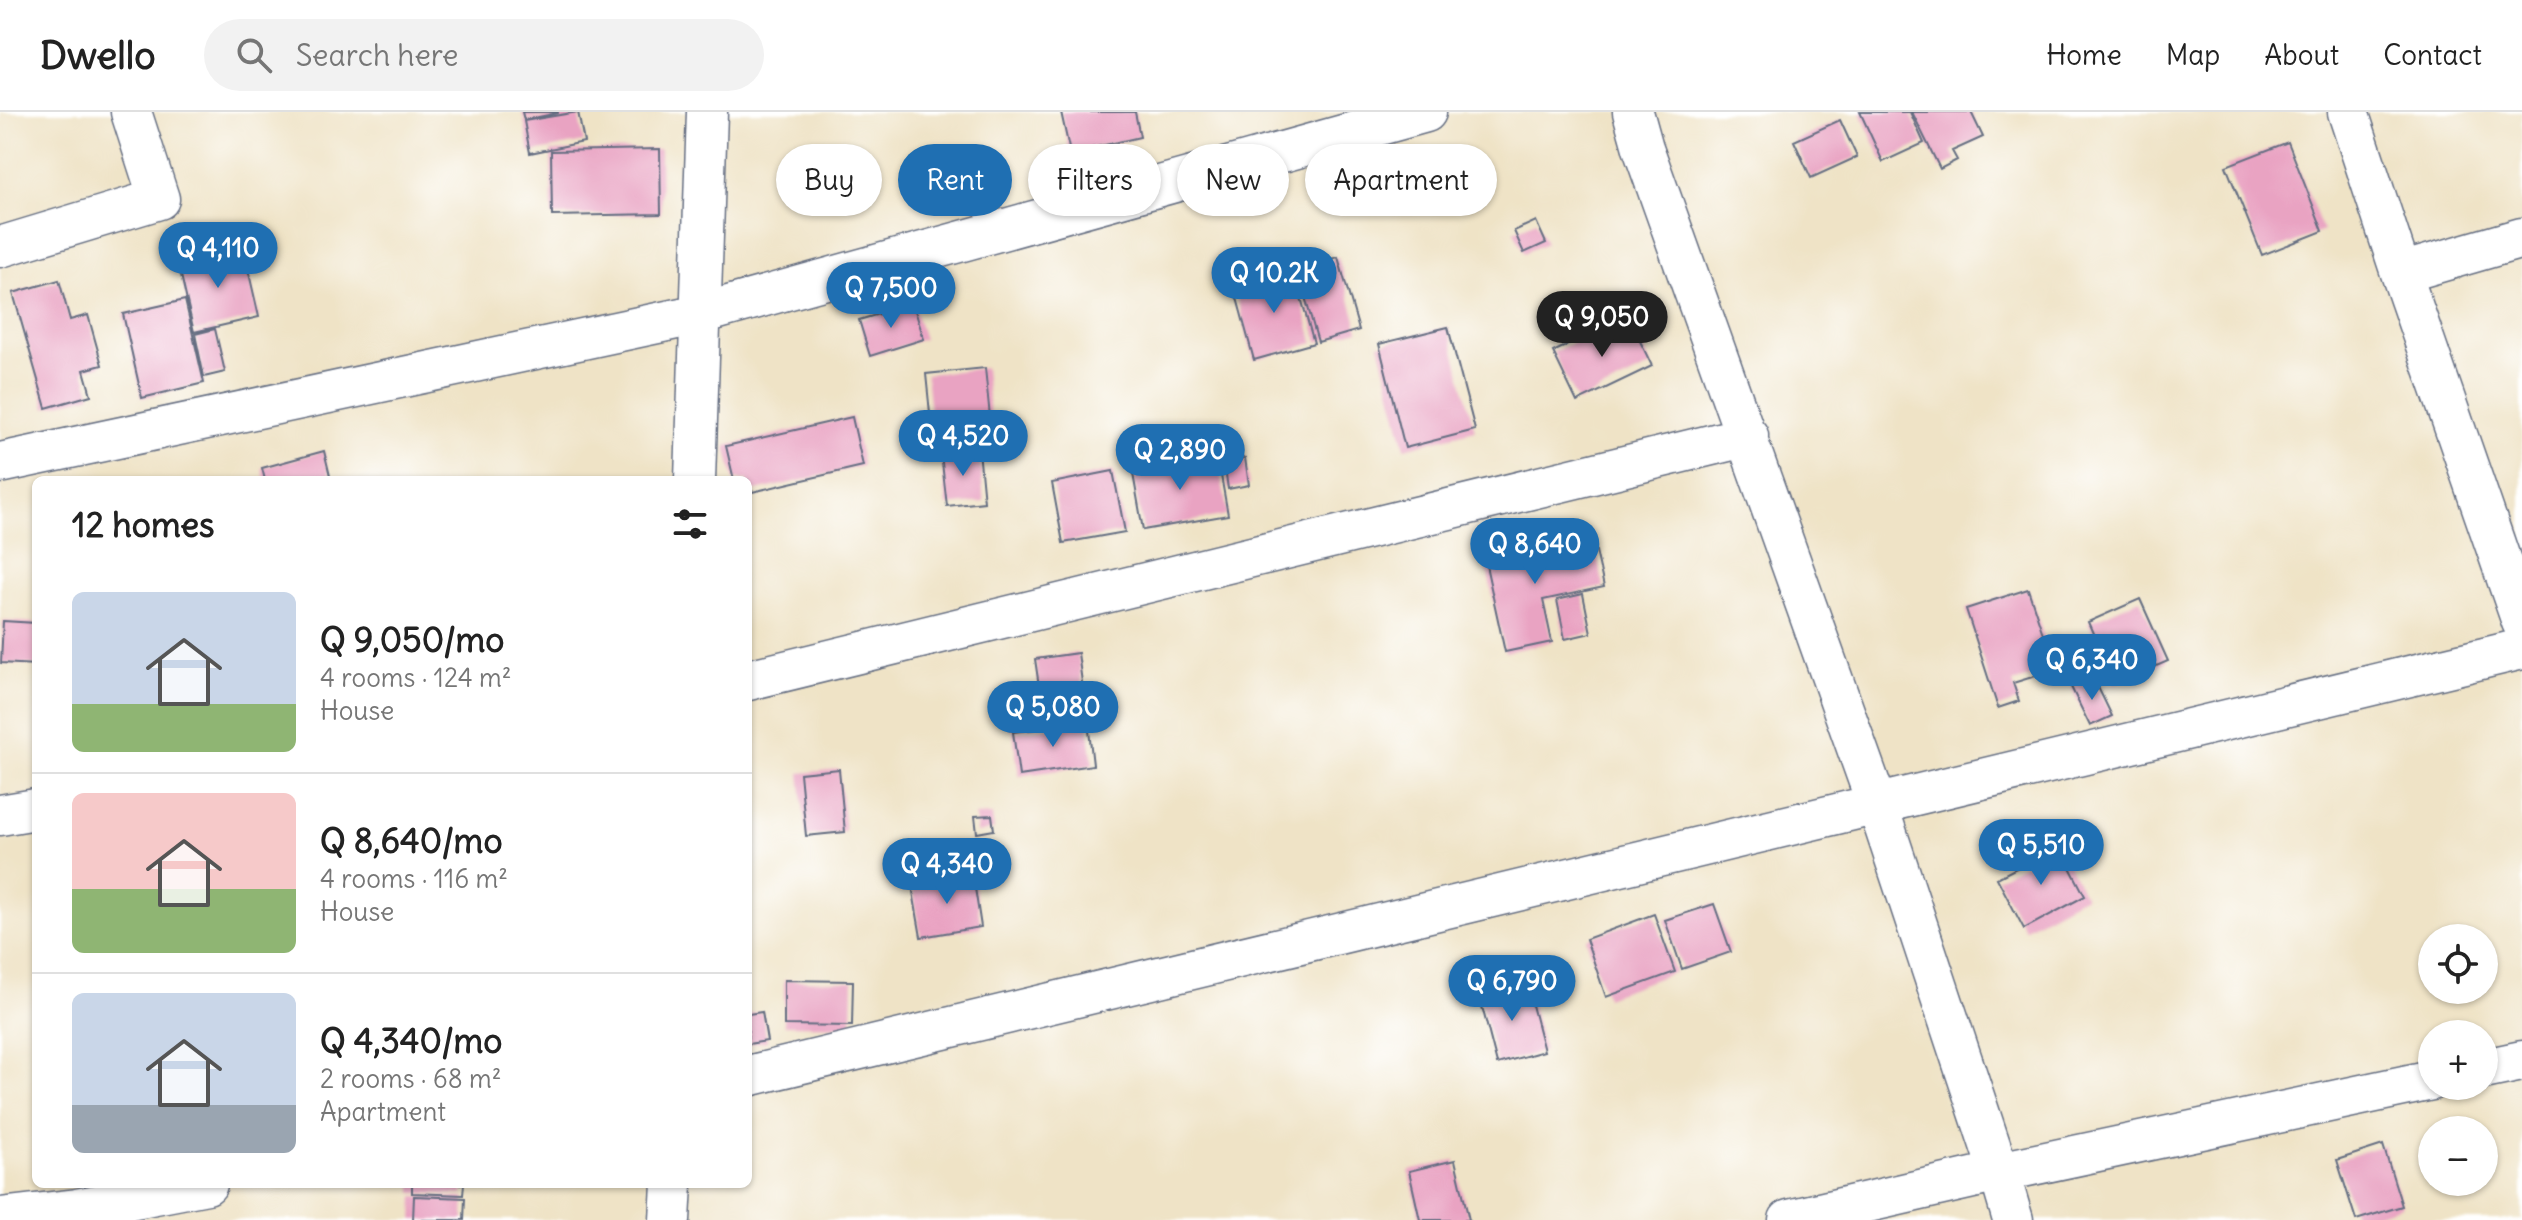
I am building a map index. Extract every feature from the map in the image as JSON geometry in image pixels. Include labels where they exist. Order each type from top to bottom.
[{"type":"street","points":[[0,247],[159,199],[131,112]]},
{"type":"street","points":[[695,476],[707,112]]},
{"type":"street","points":[[0,463],[700,314],[1426,112]]},
{"type":"street","points":[[1633,112],[1643,148],[1877,804],[2013,1220]]},
{"type":"street","points":[[2348,112],[2522,622]]},
{"type":"street","points":[[2401,273],[2522,238]]},
{"type":"street","points":[[752,679],[1748,436]]},
{"type":"street","points":[[752,1075],[2522,649]]},
{"type":"street","points":[[0,815],[32,810]]},
{"type":"street","points":[[2498,1066],[2522,1061]]},
{"type":"street","points":[[1789,1220],[2418,1083]]},
{"type":"street","points":[[0,1218],[77,1209],[186,1188]]},
{"type":"street","points":[[670,1220],[672,1188]]},
{"type":"building","points":[[522,112],[558,112],[558,113],[524,120]]},
{"type":"building","points":[[578,112],[584,142],[530,153],[524,121]]},
{"type":"building","points":[[1061,112],[1135,112],[1140,137],[1109,144],[1068,144]]},
{"type":"building","points":[[1860,112],[1910,112],[1924,143],[1883,162]]},
{"type":"building","points":[[1912,112],[1971,112],[1983,137],[1952,151],[1957,160],[1940,169]]},
{"type":"building","points":[[1840,120],[1857,157],[1811,178],[1794,141]]},
{"type":"building","points":[[2288,142],[2323,231],[2262,255],[2226,166]]},
{"type":"building","points":[[660,149],[661,214],[552,216],[551,151]]},
{"type":"building","points":[[1536,221],[1546,243],[1524,253],[1514,231]]},
{"type":"building","points":[[243,247],[259,317],[194,332],[178,262]]},
{"type":"building","points":[[1338,257],[1359,330],[1318,342],[1297,269]]},
{"type":"building","points":[[1293,270],[1314,343],[1254,360],[1234,287]]},
{"type":"building","points":[[59,280],[70,320],[88,315],[102,365],[84,370],[91,395],[46,408],[13,293]]},
{"type":"building","points":[[185,300],[204,383],[142,398],[123,314]]},
{"type":"building","points":[[913,304],[924,339],[870,356],[859,320]]},
{"type":"building","points":[[1628,316],[1652,366],[1577,402],[1553,352]]},
{"type":"building","points":[[1448,327],[1475,430],[1405,448],[1379,344]]},
{"type":"building","points":[[215,329],[225,372],[204,377],[195,334]]},
{"type":"building","points":[[985,368],[990,417],[931,423],[926,374]]},
{"type":"building","points":[[852,417],[863,466],[752,492],[752,476],[733,476],[726,446]]},
{"type":"building","points":[[979,450],[984,502],[947,506],[941,454]]},
{"type":"building","points":[[324,451],[330,476],[264,476],[262,468]]},
{"type":"building","points":[[1217,453],[1228,515],[1143,530],[1132,468]]},
{"type":"building","points":[[1245,458],[1249,485],[1228,489],[1224,461]]},
{"type":"building","points":[[1113,471],[1125,532],[1063,543],[1052,483]]},
{"type":"building","points":[[1529,537],[1533,555],[1594,542],[1604,587],[1543,600],[1552,642],[1505,652],[1482,547]]},
{"type":"building","points":[[2028,589],[2055,670],[2013,683],[2019,701],[1998,708],[1966,609]]},
{"type":"building","points":[[1583,594],[1591,633],[1565,639],[1557,600]]},
{"type":"building","points":[[2140,599],[2168,661],[2115,684],[2088,622]]},
{"type":"building","points":[[3,621],[32,623],[32,665],[1,663]]},
{"type":"building","points":[[1078,653],[1087,719],[1010,730],[1006,699],[1040,693],[1035,659]]},
{"type":"building","points":[[2093,677],[2112,716],[2090,726],[2071,687]]},
{"type":"building","points":[[1088,722],[1093,765],[1019,776],[1013,732]]},
{"type":"building","points":[[839,769],[845,832],[806,836],[800,773]]},
{"type":"building","points":[[992,815],[994,830],[977,833],[975,816]]},
{"type":"building","points":[[2059,846],[2085,896],[2024,929],[1997,878]]},
{"type":"building","points":[[973,875],[981,927],[921,937],[912,886]]},
{"type":"building","points":[[1714,904],[1731,952],[1682,969],[1665,920]]},
{"type":"building","points":[[1654,914],[1675,972],[1606,997],[1586,939]]},
{"type":"building","points":[[784,980],[853,981],[852,1026],[784,1025]]},
{"type":"building","points":[[1526,982],[1544,1051],[1497,1064],[1479,995]]},
{"type":"building","points":[[762,1012],[767,1041],[752,1043],[752,1013]]},
{"type":"building","points":[[2383,1145],[2402,1206],[2356,1220],[2337,1160]]},
{"type":"building","points":[[1455,1160],[1469,1220],[1420,1220],[1409,1171]]},
{"type":"building","points":[[412,1188],[464,1188],[463,1195],[412,1193]]},
{"type":"building","points":[[414,1196],[465,1198],[464,1220],[413,1220]]}]
